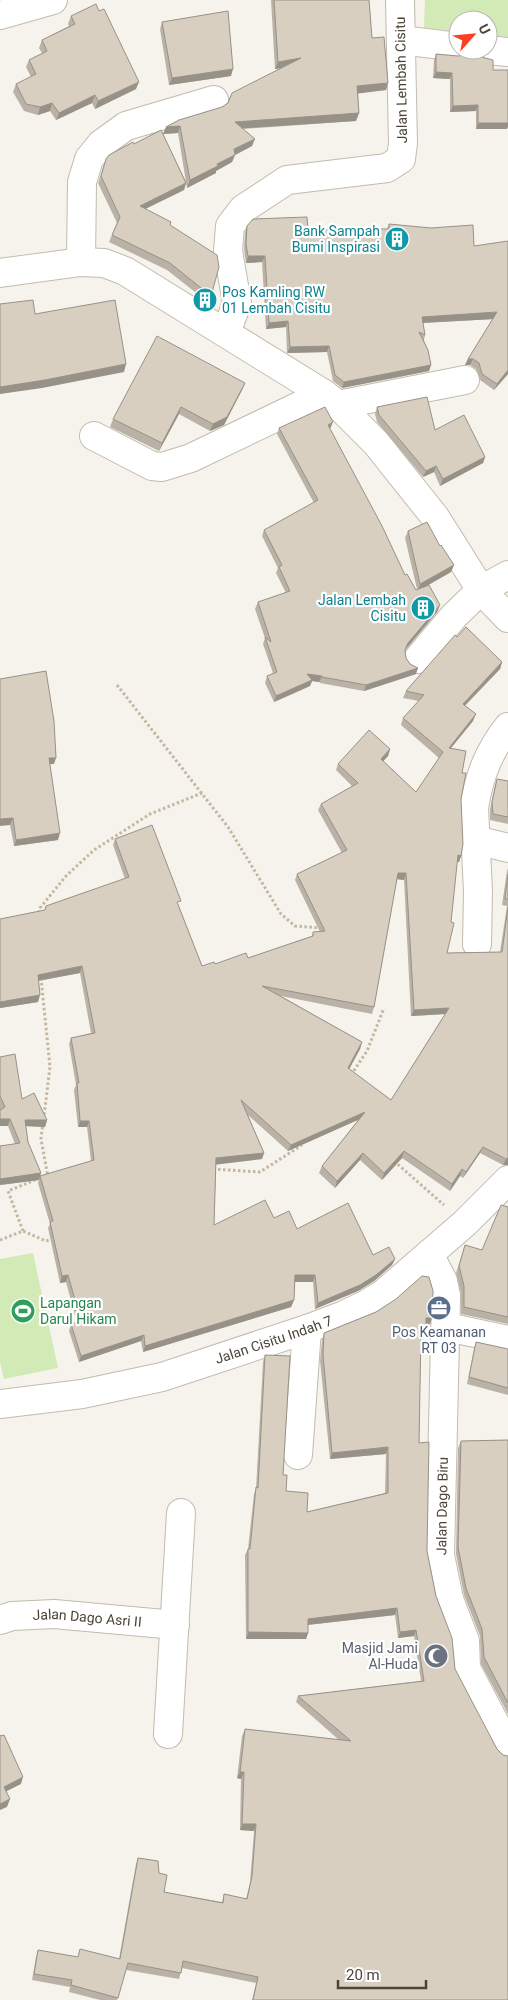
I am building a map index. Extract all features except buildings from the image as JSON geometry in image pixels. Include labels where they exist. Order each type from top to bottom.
[{"type":"street","points":[[0,15],[53,0]]},
{"type":"street","name":"Jalan Lembah Cisitu","points":[[226,333],[237,302],[228,251],[230,226],[243,209],[287,180],[387,168],[401,159],[404,143],[400,0]]},
{"type":"street","points":[[400,40],[448,46]]},
{"type":"street","points":[[81,262],[82,182],[89,159],[101,144],[126,126],[214,100]]},
{"type":"street","points":[[0,273],[81,262],[104,263],[125,271],[331,400],[376,443],[435,517],[481,590],[508,618]]},
{"type":"street","points":[[94,436],[152,466],[162,466],[191,458],[331,400],[465,380]]},
{"type":"street","points":[[418,659],[454,616],[481,590],[508,575]]},
{"type":"street","points":[[477,944],[478,892],[474,808],[489,753],[508,727]]},
{"type":"street","points":[[476,840],[508,848]]},
{"type":"street","name":"Jalan Cisitu Indah 7","points":[[0,1404],[82,1394],[162,1377],[307,1329],[365,1305],[383,1294],[465,1223],[507,1183]]},
{"type":"street","name":"Jalan Dago Biru","points":[[429,1254],[443,1281],[446,1296],[447,1327],[440,1555],[449,1599],[465,1641],[466,1668],[508,1748]]},
{"type":"street","points":[[447,1327],[508,1340]]},
{"type":"street","points":[[298,1455],[307,1329]]},
{"type":"street","points":[[168,1734],[181,1513]]},
{"type":"street","name":"Jalan Dago Asri II","points":[[0,1620],[12,1616],[54,1614],[175,1624]]},
{"type":"path","points":[[117,685],[228,828],[281,914],[295,926],[322,928]]},
{"type":"path","points":[[38,916],[40,908],[66,876],[94,850],[150,814],[202,793]]},
{"type":"path","points":[[40,969],[50,1067],[41,1139],[50,1176],[33,1180],[8,1191],[23,1230],[46,1240],[55,1239]]},
{"type":"path","points":[[346,1082],[367,1052],[384,1008]]},
{"type":"path","points":[[213,1169],[260,1172],[303,1144],[306,1139]]},
{"type":"path","points":[[392,1160],[465,1223]]},
{"type":"path","points":[[0,1240],[23,1230]]},
{"type":"green space","points":[[425,0],[508,0],[508,37],[498,36],[498,10],[448,10],[448,30],[424,28]]},
{"type":"green space","name":"Lapangan Darul Hikam","points":[[33,1253],[58,1368],[4,1379],[0,1362],[0,1259]]},
{"type":"place","name":"Bank Sampah Bumi Inspirasi","points":[[397,239]]},
{"type":"place","name":"Pos Kamling RW 01 Lembah Cisitu","points":[[205,300]]},
{"type":"place","name":"Jalan Lembah Cisitu","points":[[423,608]]},
{"type":"place","name":"Pos Keamanan RT 03","points":[[439,1308]]},
{"type":"place","name":"Lapangan Darul Hikam","points":[[23,1311]]},
{"type":"place","name":"Masjid Jami Al-Huda","points":[[436,1656]]}]
